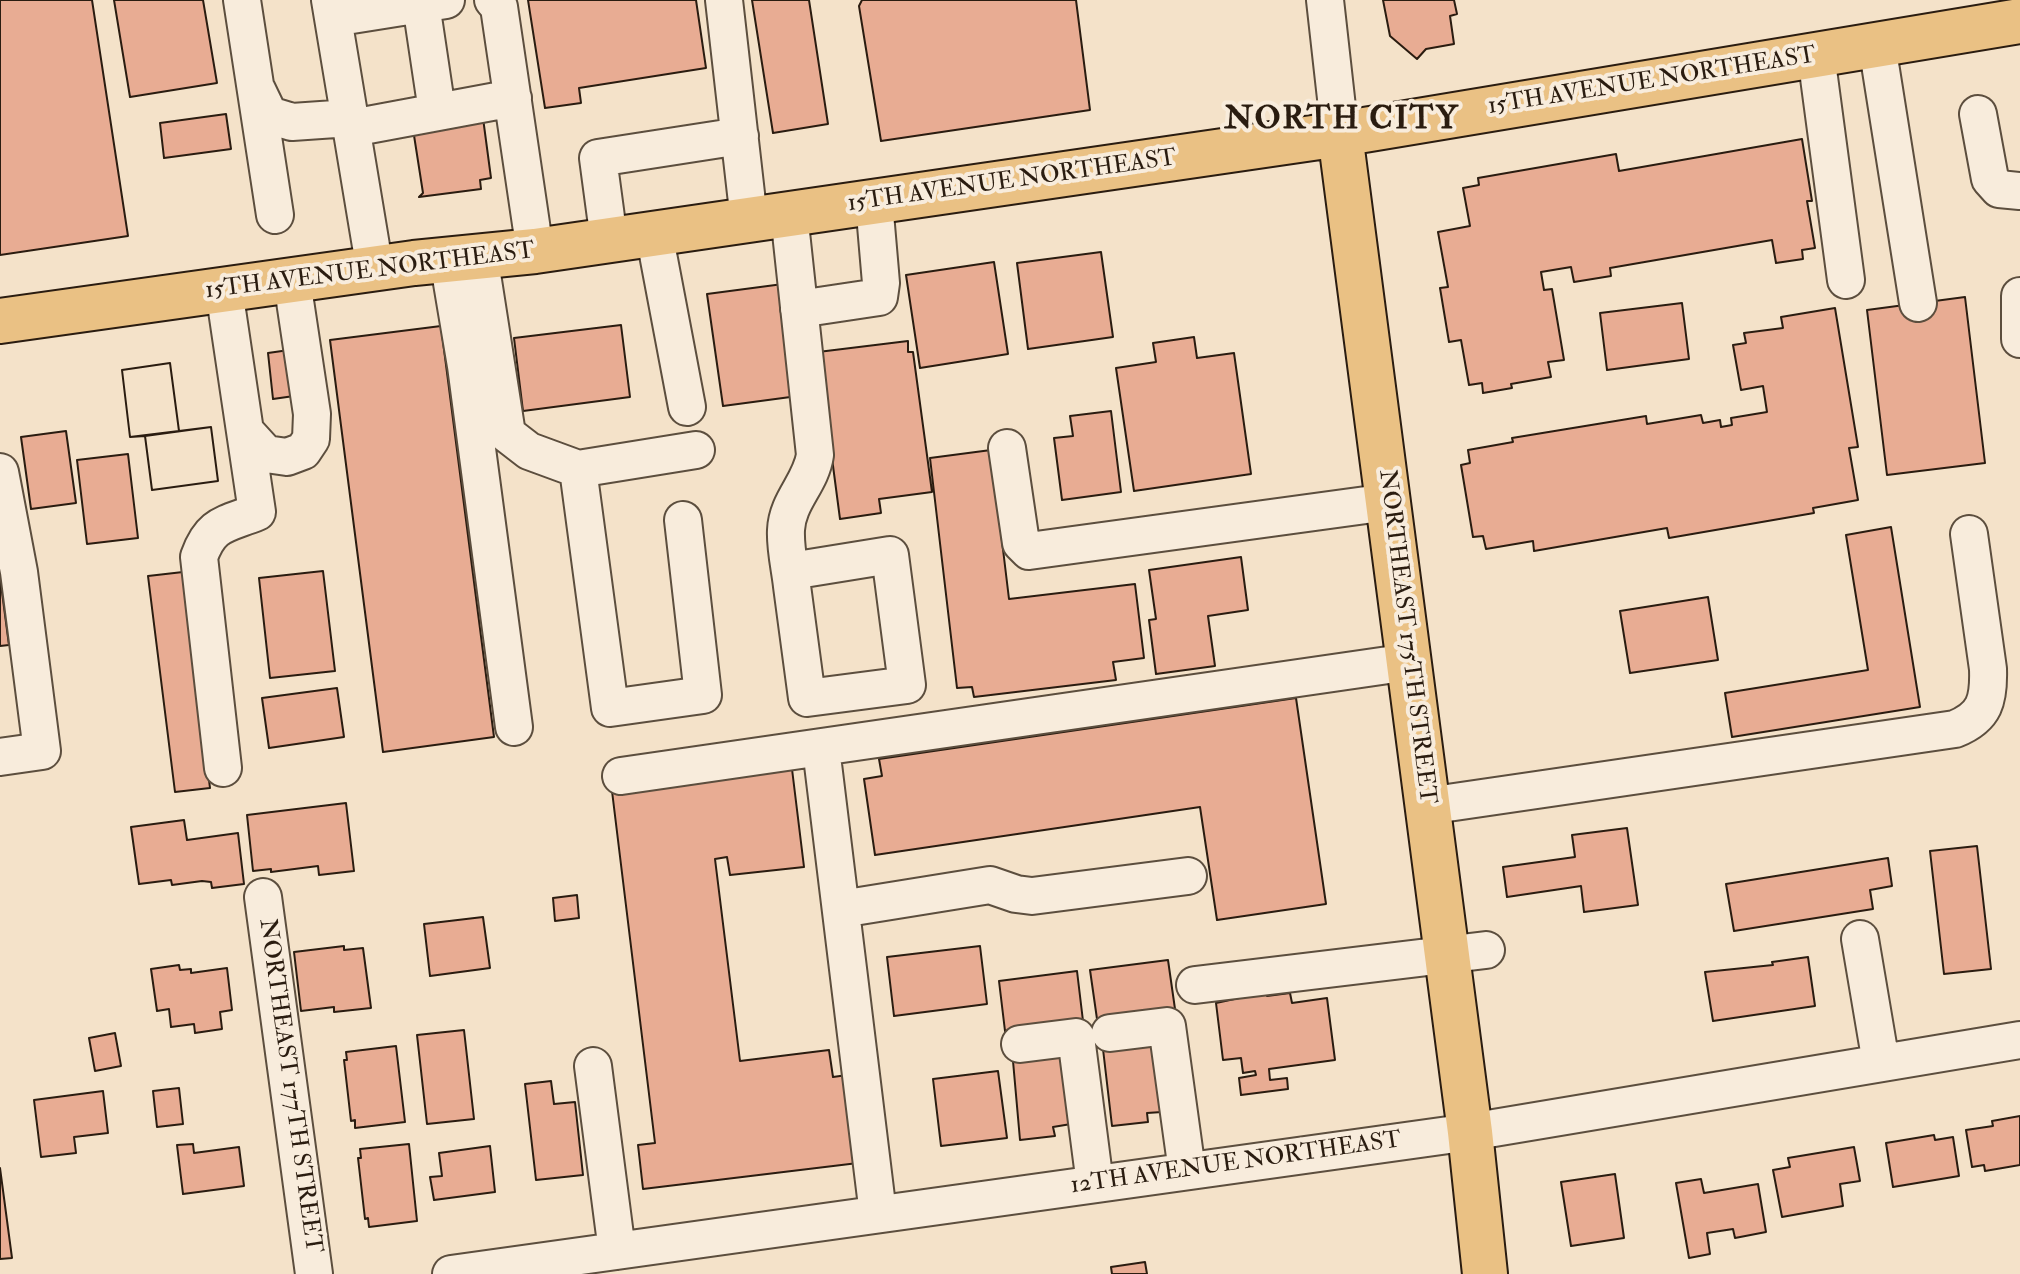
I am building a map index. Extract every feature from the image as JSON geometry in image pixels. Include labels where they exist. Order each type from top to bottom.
[{"type":"main road","name":"15TH AVENUE NORTHEAST","points":[[0,321],[463,257],[535,251],[1340,134],[2020,21]]},
{"type":"main road","name":"NORTHEAST 175TH STREET","points":[[1340,134],[1427,806],[1466,953],[1470,1132],[1485,1274]]},
{"type":"street","points":[[242,0],[275,215]]},
{"type":"street","points":[[493,0],[499,7],[535,251]]},
{"type":"street","points":[[724,0],[740,136],[799,309],[815,455],[808,480],[791,506],[786,529],[791,571],[807,698],[907,685],[890,555],[791,571]]},
{"type":"street","name":"NORTHEAST 175TH STREET","points":[[1325,0],[1340,134]]},
{"type":"street","points":[[375,270],[332,9],[433,2],[437,111]]},
{"type":"street","points":[[1877,45],[1918,303]]},
{"type":"street","points":[[1816,55],[1846,280]]},
{"type":"street","points":[[257,90],[269,115],[292,122],[351,123],[513,98]]},
{"type":"street","points":[[1978,114],[1990,179],[1999,189],[2020,191]]},
{"type":"street","points":[[609,240],[598,158],[740,136]]},
{"type":"street","points":[[799,309],[879,297],[881,283],[874,202]]},
{"type":"street","points":[[654,233],[687,407]]},
{"type":"street","points":[[463,257],[488,302],[480,363],[514,727]]},
{"type":"street","points":[[245,431],[266,454],[287,457],[303,451],[311,439],[312,414],[292,281]]},
{"type":"street","points":[[223,768],[199,557],[206,538],[214,529],[257,512],[224,290]]},
{"type":"street","points":[[2020,296],[2020,339]]},
{"type":"street","points":[[480,363],[507,434],[529,451],[578,469],[696,450]]},
{"type":"street","points":[[1007,448],[1021,543],[1029,551],[1388,502]]},
{"type":"street","points":[[578,469],[610,708],[703,695],[683,520]]},
{"type":"street","points":[[0,472],[19,572],[42,751],[0,757]]},
{"type":"street","points":[[1427,806],[1955,729],[1972,722],[1983,708],[1989,690],[1969,534]]},
{"type":"street","points":[[621,776],[1409,662]]},
{"type":"street","points":[[821,748],[878,1214]]},
{"type":"street","points":[[841,909],[990,885],[1032,896],[1188,876]]},
{"type":"street","name":"NORTHEAST 177TH STREET","points":[[263,897],[314,1274]]},
{"type":"street","points":[[1860,939],[1881,1063]]},
{"type":"street","points":[[1195,985],[1466,953]]},
{"type":"street","points":[[1110,1033],[1167,1026],[1187,1171]]},
{"type":"street","points":[[1020,1044],[1076,1037],[1095,1184]]},
{"type":"street","name":"12TH AVENUE NORTHEAST","points":[[451,1274],[1470,1132],[2020,1040]]},
{"type":"street","points":[[593,1066],[617,1251]]},
{"type":"building","points":[[0,0],[92,0],[128,236],[0,255]]},
{"type":"building","points":[[114,0],[203,0],[217,83],[130,97]]},
{"type":"building","points":[[528,0],[696,0],[706,68],[579,88],[581,103],[545,108]]},
{"type":"building","points":[[752,0],[809,0],[828,124],[773,133]]},
{"type":"building","points":[[862,0],[1076,0],[1090,110],[881,141],[859,6]]},
{"type":"building","points":[[1383,0],[1454,0],[1457,14],[1450,16],[1454,44],[1426,49],[1417,59],[1390,36]]},
{"type":"building","points":[[226,114],[231,149],[164,158],[160,123]]},
{"type":"building","points":[[483,118],[491,178],[480,180],[481,189],[419,197],[423,193],[413,129]]},
{"type":"building","points":[[1802,139],[1812,201],[1807,201],[1815,248],[1802,250],[1803,259],[1776,263],[1772,240],[1610,268],[1611,276],[1574,282],[1571,267],[1541,272],[1544,290],[1552,289],[1564,360],[1548,362],[1551,377],[1511,384],[1512,388],[1483,393],[1482,383],[1469,385],[1461,340],[1449,342],[1440,288],[1448,287],[1438,232],[1470,226],[1463,188],[1479,185],[1478,178],[1616,154],[1619,171]]},
{"type":"building","points":[[1101,252],[1113,337],[1028,349],[1017,263]]},
{"type":"building","points":[[994,262],[1008,354],[920,368],[906,275]]},
{"type":"building","points":[[783,284],[798,396],[723,406],[707,294]]},
{"type":"building","points":[[1965,297],[1985,463],[1887,475],[1867,310]]},
{"type":"building","points":[[1682,303],[1689,359],[1607,370],[1600,313]]},
{"type":"building","points":[[1835,308],[1858,447],[1849,448],[1858,500],[1813,508],[1814,513],[1669,538],[1667,528],[1534,551],[1533,541],[1486,549],[1483,536],[1473,537],[1461,465],[1470,463],[1468,450],[1513,442],[1512,438],[1646,416],[1647,424],[1701,415],[1703,423],[1720,420],[1721,427],[1732,425],[1731,418],[1767,412],[1763,386],[1741,390],[1733,345],[1746,343],[1744,333],[1783,328],[1781,317]]},
{"type":"building","points":[[621,325],[630,397],[523,411],[514,338]]},
{"type":"building","points":[[441,326],[494,737],[383,752],[330,340]]},
{"type":"building","points":[[1194,337],[1197,358],[1234,353],[1251,474],[1134,491],[1116,368],[1156,362],[1153,343]]},
{"type":"building","points":[[908,341],[908,352],[913,352],[932,492],[879,499],[881,513],[840,519],[818,352]]},
{"type":"building","points":[[289,350],[294,396],[273,399],[268,353]]},
{"type":"building","points":[[170,363],[179,431],[211,427],[218,481],[152,490],[145,436],[130,437],[122,370]]},
{"type":"building","points":[[170,363],[179,431],[130,437],[122,370]]},
{"type":"building","points":[[1111,411],[1121,492],[1062,500],[1054,438],[1073,436],[1070,416]]},
{"type":"building","points":[[211,427],[218,481],[152,490],[145,436]]},
{"type":"building","points":[[66,431],[76,503],[31,509],[21,437]]},
{"type":"building","points":[[991,450],[1009,599],[1135,584],[1144,658],[1113,662],[1116,680],[974,697],[972,687],[957,688],[930,458]]},
{"type":"building","points":[[128,454],[138,538],[87,544],[77,460]]},
{"type":"building","points":[[1891,527],[1920,707],[1732,737],[1725,693],[1868,670],[1846,535]]},
{"type":"building","points":[[1241,557],[1248,610],[1208,616],[1215,666],[1156,674],[1149,620],[1156,619],[1149,570]]},
{"type":"building","points":[[323,571],[335,671],[270,678],[259,578]]},
{"type":"building","points":[[183,572],[210,788],[175,792],[148,576]]},
{"type":"building","points":[[0,577],[9,645],[0,646]]},
{"type":"building","points":[[1708,597],[1718,660],[1630,673],[1620,611]]},
{"type":"building","points":[[337,688],[344,737],[269,748],[262,698]]},
{"type":"building","points":[[1296,698],[1326,904],[1217,920],[1200,807],[875,855],[864,779],[882,776],[879,759]]},
{"type":"building","points":[[792,769],[804,867],[730,875],[727,857],[715,859],[740,1061],[829,1050],[833,1077],[847,1075],[858,1163],[643,1189],[638,1145],[655,1143],[612,791]]},
{"type":"building","points":[[346,803],[354,871],[319,875],[318,866],[253,871],[247,815]]},
{"type":"building","points":[[184,820],[187,840],[238,833],[244,884],[212,888],[211,882],[172,885],[171,880],[139,884],[131,827]]},
{"type":"building","points":[[1627,828],[1638,905],[1584,912],[1581,886],[1507,897],[1503,867],[1575,857],[1572,835]]},
{"type":"building","points":[[1977,846],[1991,969],[1944,974],[1930,851]]},
{"type":"building","points":[[1888,858],[1892,886],[1870,890],[1873,909],[1734,931],[1726,884]]},
{"type":"building","points":[[577,895],[579,918],[555,921],[553,898]]},
{"type":"building","points":[[483,917],[490,968],[430,976],[424,924]]},
{"type":"building","points":[[344,946],[344,950],[363,948],[371,1008],[334,1012],[334,1007],[301,1011],[294,952]]},
{"type":"building","points":[[980,946],[987,1004],[894,1016],[887,957]]},
{"type":"building","points":[[1808,957],[1815,1006],[1713,1021],[1705,972],[1773,965],[1772,962]]},
{"type":"building","points":[[1168,960],[1175,1009],[1097,1019],[1090,970]]},
{"type":"building","points":[[179,965],[180,970],[191,969],[191,973],[227,968],[232,1010],[220,1012],[222,1029],[195,1033],[194,1024],[171,1027],[169,1009],[157,1011],[151,969]]},
{"type":"building","points":[[1077,971],[1083,1021],[1005,1031],[999,981]]},
{"type":"building","points":[[1267,992],[1267,996],[1290,993],[1292,1003],[1327,998],[1335,1060],[1269,1069],[1270,1080],[1287,1078],[1288,1089],[1241,1095],[1239,1078],[1256,1075],[1255,1071],[1243,1073],[1241,1058],[1223,1060],[1216,1003]]},
{"type":"building","points":[[464,1030],[474,1119],[427,1124],[417,1035]]},
{"type":"building","points":[[115,1033],[121,1066],[95,1071],[89,1038]]},
{"type":"building","points":[[1154,1043],[1162,1112],[1147,1113],[1148,1122],[1112,1126],[1103,1049]]},
{"type":"building","points":[[396,1046],[405,1122],[355,1128],[355,1120],[351,1121],[344,1060],[347,1060],[346,1052]]},
{"type":"building","points":[[1063,1055],[1071,1124],[1053,1127],[1055,1136],[1020,1140],[1013,1061]]},
{"type":"building","points":[[998,1071],[1007,1138],[941,1146],[933,1079]]},
{"type":"building","points":[[551,1081],[554,1104],[575,1102],[583,1175],[536,1180],[525,1084]]},
{"type":"building","points":[[179,1088],[183,1124],[157,1127],[153,1091]]},
{"type":"building","points":[[103,1091],[108,1133],[74,1137],[76,1153],[41,1157],[34,1100]]},
{"type":"building","points":[[2020,1116],[2020,1165],[1985,1171],[1984,1165],[1972,1167],[1966,1130],[1993,1126],[1992,1121]]},
{"type":"building","points":[[1934,1135],[1935,1140],[1953,1137],[1959,1176],[1893,1187],[1886,1143]]},
{"type":"building","points":[[193,1144],[194,1153],[239,1147],[244,1186],[183,1194],[177,1145]]},
{"type":"building","points":[[409,1144],[417,1221],[369,1227],[368,1218],[365,1219],[358,1158],[361,1158],[360,1149]]},
{"type":"building","points":[[490,1146],[495,1192],[434,1200],[430,1177],[442,1176],[439,1153]]},
{"type":"building","points":[[1854,1147],[1860,1181],[1840,1184],[1843,1206],[1782,1217],[1773,1170],[1790,1167],[1788,1158]]},
{"type":"building","points":[[0,1168],[12,1258],[0,1259]]},
{"type":"building","points":[[1615,1174],[1624,1238],[1571,1246],[1561,1182]]},
{"type":"building","points":[[1701,1179],[1704,1193],[1758,1184],[1766,1232],[1735,1238],[1733,1229],[1707,1233],[1710,1254],[1689,1258],[1676,1183]]},
{"type":"building","points":[[1145,1262],[1147,1274],[1112,1274],[1111,1267]]},
{"type":"district","name":"NORTH CITY","points":[[1342,121]]}]
